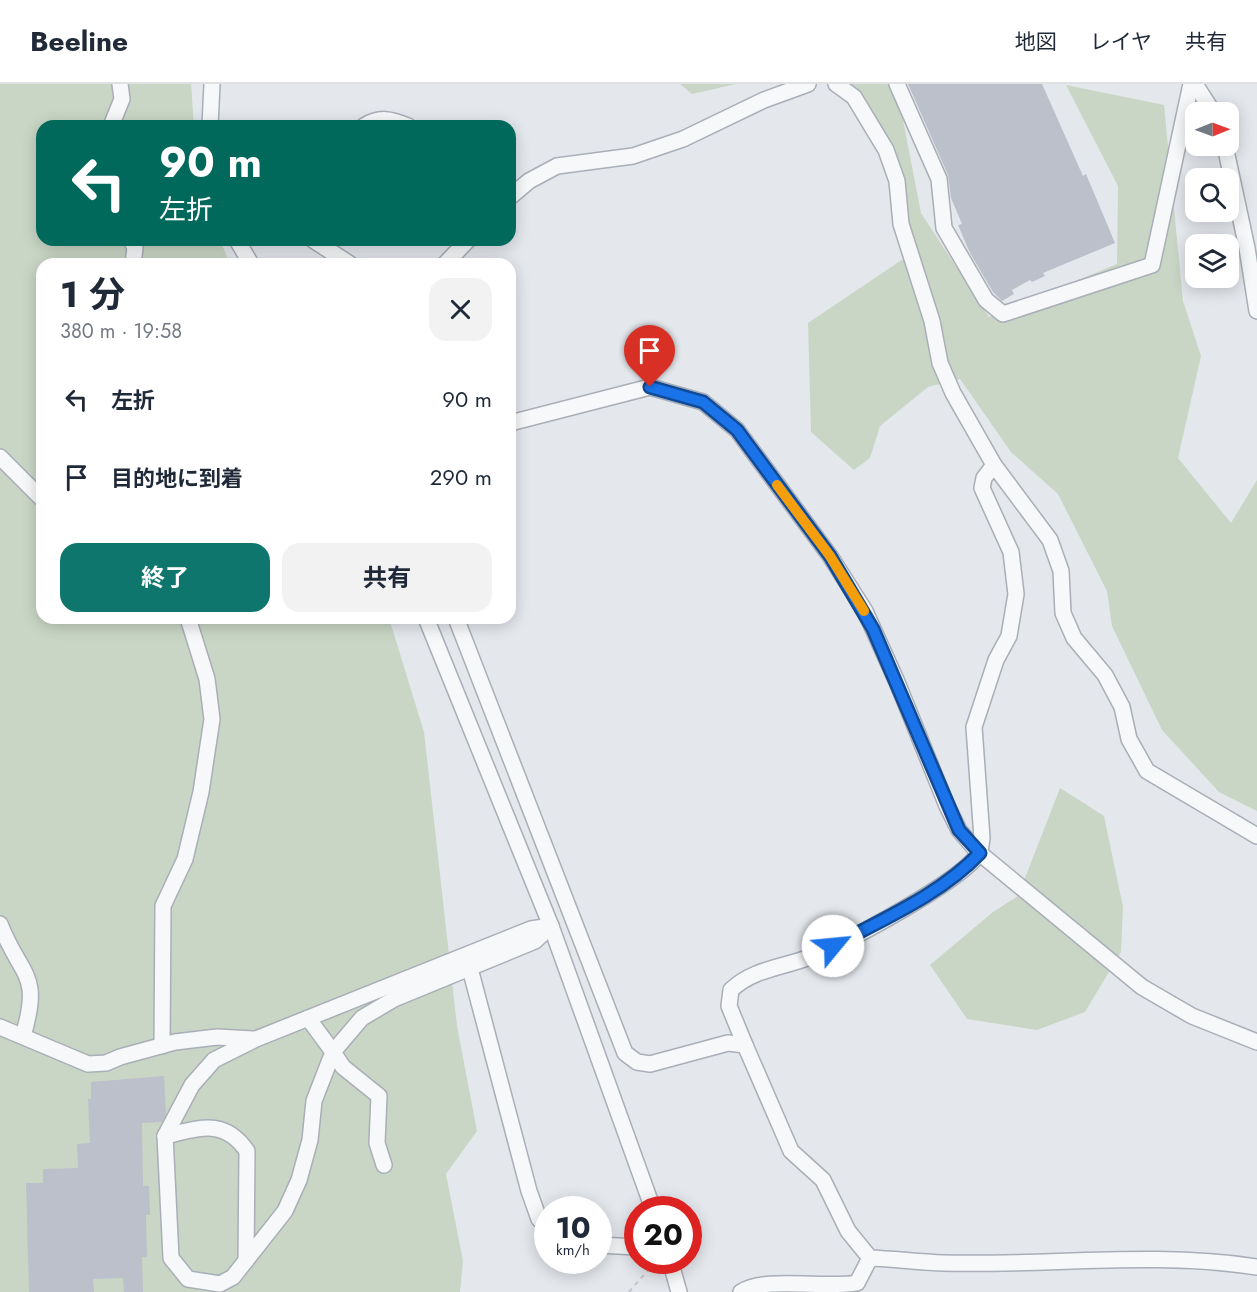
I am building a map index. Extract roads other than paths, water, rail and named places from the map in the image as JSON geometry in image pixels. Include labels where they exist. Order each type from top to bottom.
[{"type":"street","points":[[113,120],[122,99],[120,84]]},
{"type":"street","points":[[210,120],[212,84]]},
{"type":"street","points":[[516,192],[530,181],[557,166],[643,152],[683,139],[764,100],[808,84]]},
{"type":"street","points":[[836,84],[854,96],[886,150],[897,181],[901,224],[932,321],[940,363],[953,393],[994,465],[1050,540],[1061,571],[1063,613],[1074,638],[1105,675],[1122,707],[1129,739],[1148,771],[1257,836]]},
{"type":"street","points":[[897,84],[939,179],[944,228],[986,300],[1003,314],[1152,265],[1193,84]]},
{"type":"street","points":[[1193,84],[1206,102]]},
{"type":"street","points":[[374,120],[393,120]]},
{"type":"street","points":[[1227,156],[1257,311]]},
{"type":"street","points":[[322,246],[341,258]]},
{"type":"street","points":[[451,258],[462,246]]},
{"type":"street","points":[[516,421],[650,387],[703,402],[737,430],[830,556],[864,611],[897,682],[925,756],[955,822],[980,853],[1142,987],[1192,1016],[1257,1042]]},
{"type":"street","points":[[0,457],[36,493]]},
{"type":"street","points":[[994,465],[984,478],[982,488],[1011,552],[1016,594],[1009,636],[996,660],[974,727],[982,838],[980,853],[968,865],[914,903],[811,956],[749,975],[731,990],[729,1006],[791,1151],[823,1180],[848,1231],[870,1258],[943,1263],[1089,1259],[1212,1260],[1257,1267]]},
{"type":"street","points":[[162,1046],[163,906],[185,859],[201,792],[212,719],[207,679],[190,624]]},
{"type":"street","points":[[428,624],[551,926],[648,1196]]},
{"type":"street","points":[[458,624],[625,1053],[637,1062],[650,1064],[728,1043],[745,1045]]},
{"type":"street","points":[[0,924],[31,982],[32,1005],[23,1036]]},
{"type":"street","points":[[469,962],[308,1018],[256,1039],[214,1060],[192,1085],[165,1136],[171,1258],[188,1279],[221,1288],[246,1261],[285,1211],[299,1180],[310,1140],[314,1101],[333,1052],[362,1018],[394,999],[469,962],[531,929],[551,926]]},
{"type":"street","points":[[469,962],[534,1205]]},
{"type":"street","points":[[308,1018],[343,1067],[379,1096],[377,1143],[384,1166]]},
{"type":"street","points":[[0,1027],[88,1064],[106,1063],[162,1046],[217,1037],[256,1039]]},
{"type":"street","points":[[165,1136],[197,1128],[227,1130],[237,1136],[248,1151],[246,1261]]},
{"type":"street","points":[[741,1292],[760,1285],[837,1286],[857,1283],[870,1258]]},
{"type":"street","points":[[674,1274],[679,1292]]}]
